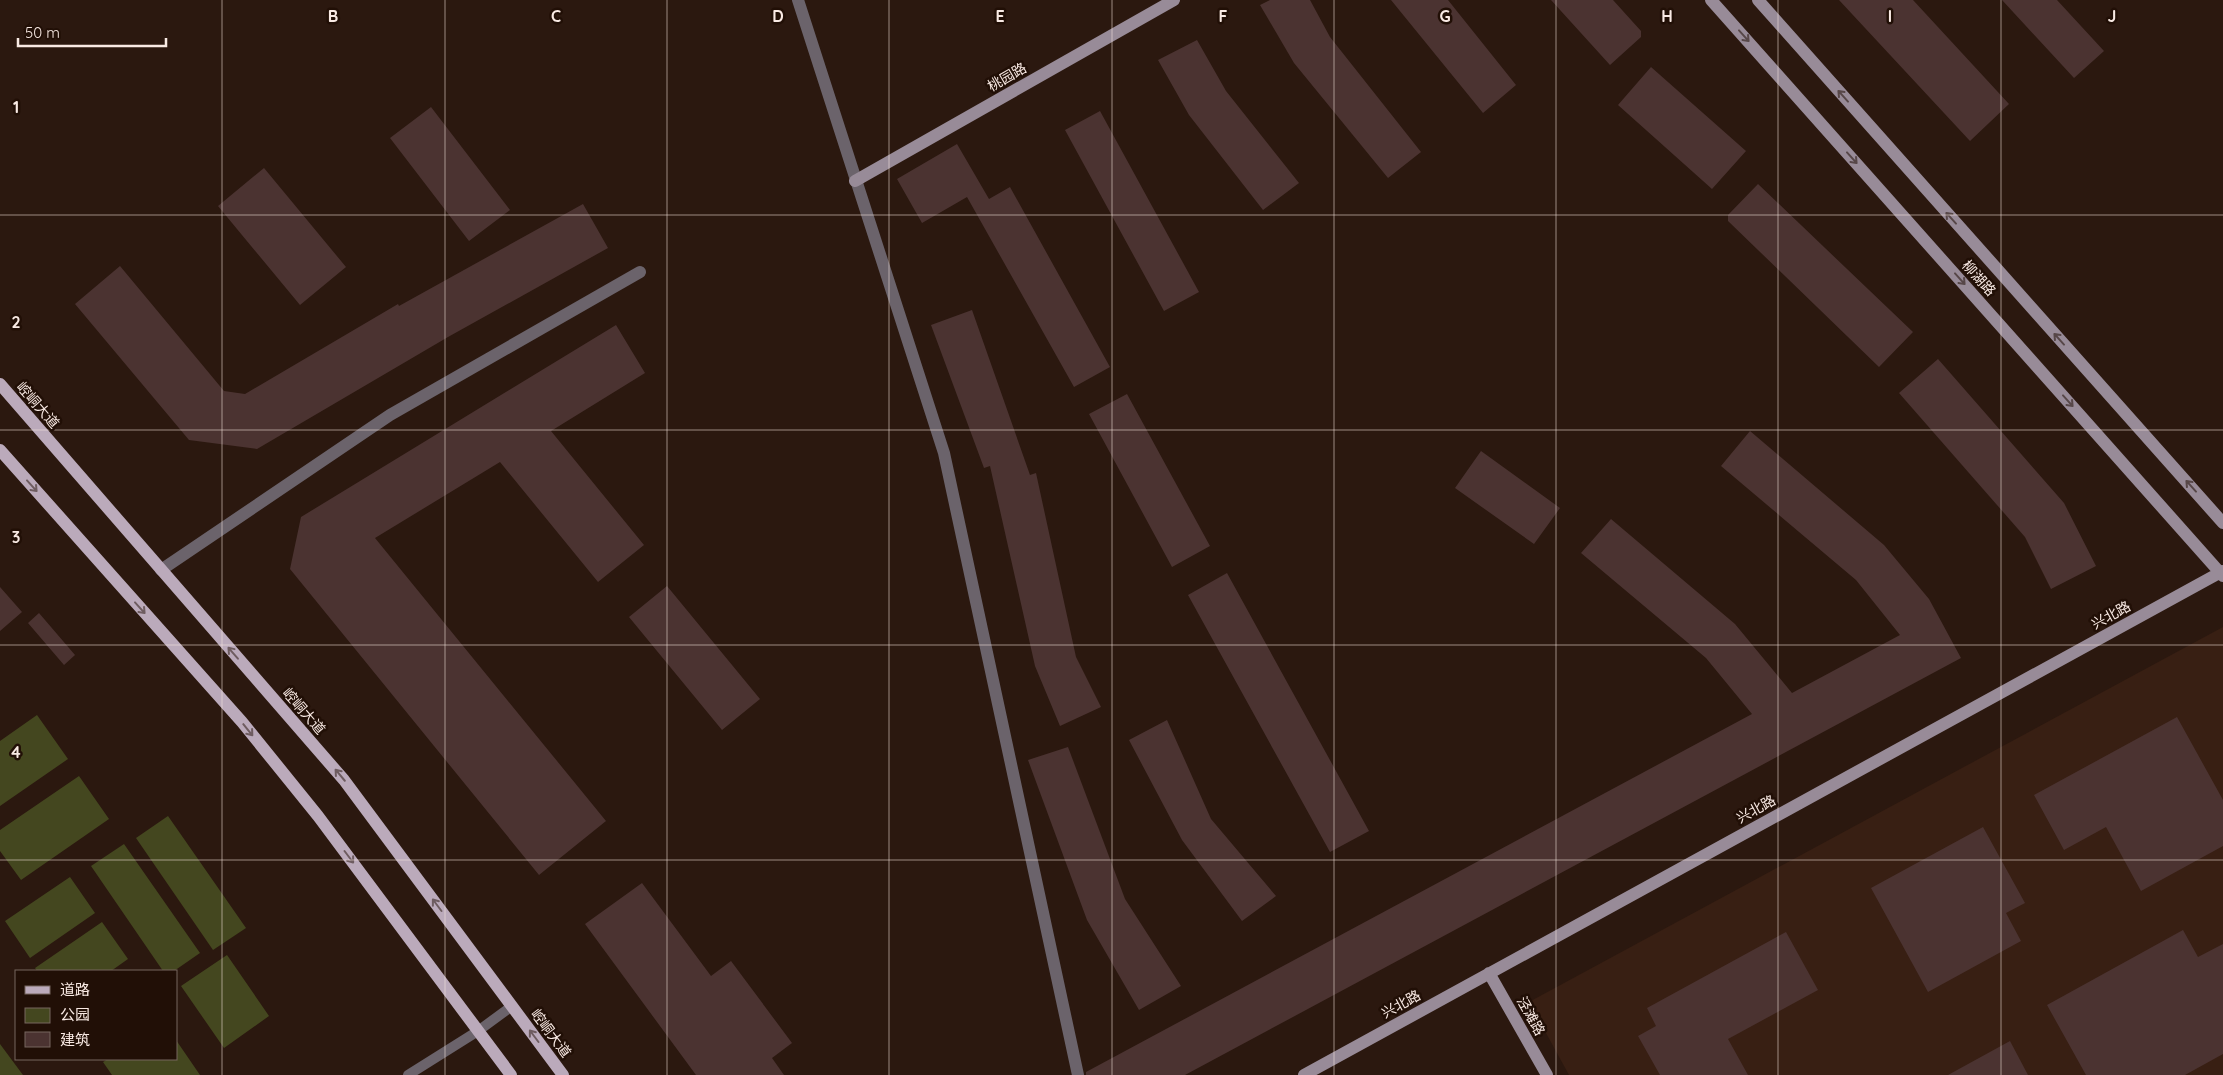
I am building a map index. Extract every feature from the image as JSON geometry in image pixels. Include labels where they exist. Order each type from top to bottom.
[{"type":"main road","name":"崆峒大道","points":[[0,384],[344,780],[563,1075]]},
{"type":"main road","points":[[0,450],[271,758],[318,816],[511,1075]]},
{"type":"street","points":[[798,0],[944,453],[1078,1075]]},
{"type":"street","name":"桃园路","points":[[856,181],[1174,0]]},
{"type":"street","name":"柳湖路","points":[[1711,0],[2222,573]]},
{"type":"street","name":"柳湖路","points":[[1758,0],[2223,523]]},
{"type":"street","points":[[161,570],[390,415],[640,272]]},
{"type":"street","name":"兴北路","points":[[1304,1075],[2222,573]]},
{"type":"street","name":"泾滩路","points":[[1489,973],[1547,1075]]},
{"type":"lane","points":[[408,1075],[478,1031],[512,1006]]},
{"type":"shaded area","points":[[2223,627],[2223,1075],[1569,1075],[1529,1002]]},
{"type":"green space","points":[[37,715],[68,759],[0,806],[0,741]]},
{"type":"green space","points":[[79,776],[109,819],[21,880],[0,851],[0,830]]},
{"type":"green space","points":[[168,816],[246,928],[213,950],[136,838]]},
{"type":"green space","points":[[124,844],[200,953],[175,970],[162,970],[91,866]]},
{"type":"green space","points":[[70,877],[95,913],[30,958],[5,921]]},
{"type":"green space","points":[[102,922],[128,959],[112,970],[36,970],[35,968]]},
{"type":"green space","points":[[227,955],[269,1016],[224,1048],[181,986]]},
{"type":"green space","points":[[178,1043],[200,1075],[112,1075],[103,1062],[106,1060],[178,1060]]},
{"type":"green space","points":[[0,1044],[23,1075],[0,1075]]},
{"type":"building","points":[[1270,0],[1310,0],[1330,37],[1421,152],[1388,178],[1294,63],[1260,5]]},
{"type":"building","points":[[1391,0],[1448,0],[1516,85],[1483,113]]},
{"type":"building","points":[[1551,0],[1613,0],[1641,31],[1641,37],[1610,65]]},
{"type":"building","points":[[1839,0],[1913,0],[2009,104],[1970,141]]},
{"type":"building","points":[[2002,0],[2057,0],[2104,51],[2074,78]]},
{"type":"building","points":[[1197,40],[1226,91],[1299,183],[1263,210],[1189,115],[1158,60]]},
{"type":"building","points":[[1651,67],[1746,151],[1712,189],[1618,105]]},
{"type":"building","points":[[431,107],[510,210],[469,241],[390,138]]},
{"type":"building","points":[[1100,111],[1199,292],[1164,311],[1065,130]]},
{"type":"building","points":[[957,144],[989,199],[1010,187],[1110,367],[1074,387],[967,197],[922,223],[897,179]]},
{"type":"building","points":[[264,168],[346,267],[300,305],[218,206]]},
{"type":"building","points":[[1758,184],[1913,332],[1879,367],[1728,221],[1728,215]]},
{"type":"building","points":[[583,204],[608,248],[448,337],[257,449],[189,440],[75,304],[120,266],[224,391],[245,394],[398,304],[399,306]]},
{"type":"building","points":[[972,310],[1030,475],[1036,473],[1076,657],[1101,707],[1060,726],[1035,666],[990,466],[984,468],[931,325]]},
{"type":"building","points":[[616,325],[645,373],[551,431],[644,545],[598,582],[500,462],[375,538],[606,821],[539,875],[290,569],[301,517]]},
{"type":"building","points":[[1938,359],[2064,503],[2096,566],[2051,589],[2025,537],[1899,393]]},
{"type":"building","points":[[1127,394],[1210,546],[1172,567],[1089,414]]},
{"type":"building","points":[[1750,431],[1884,545],[1929,599],[1961,658],[1185,1075],[1086,1075],[1086,1072],[1752,714],[1706,658],[1581,553],[1611,519],[1735,624],[1792,693],[1900,635],[1856,580],[1721,466]]},
{"type":"building","points":[[1481,451],[1560,508],[1534,544],[1455,488]]},
{"type":"building","points":[[1227,573],[1369,831],[1330,852],[1188,595]]},
{"type":"building","points":[[667,586],[760,699],[722,730],[629,617]]},
{"type":"building","points":[[0,587],[22,612],[0,631]]},
{"type":"building","points":[[39,613],[75,655],[64,665],[28,623]]},
{"type":"building","points":[[2177,717],[2223,800],[2223,846],[2141,891],[2106,827],[2064,850],[2034,795]]},
{"type":"building","points":[[1167,720],[1211,819],[1276,896],[1242,921],[1182,840],[1129,740]]},
{"type":"building","points":[[1068,747],[1125,899],[1181,986],[1139,1010],[1087,920],[1028,760]]},
{"type":"building","points":[[1983,827],[2025,903],[2006,913],[2021,941],[1928,992],[1871,888]]},
{"type":"building","points":[[642,883],[711,976],[731,961],[792,1043],[772,1058],[784,1075],[696,1075],[585,924]]},
{"type":"building","points":[[2183,930],[2198,957],[2223,944],[2223,1054],[2185,1075],[2086,1075],[2047,1005]]},
{"type":"building","points":[[1786,932],[1818,990],[1728,1039],[1748,1075],[1660,1075],[1638,1036],[1656,1026],[1647,1008]]},
{"type":"building","points":[[2010,1041],[2028,1075],[1948,1075]]}]
